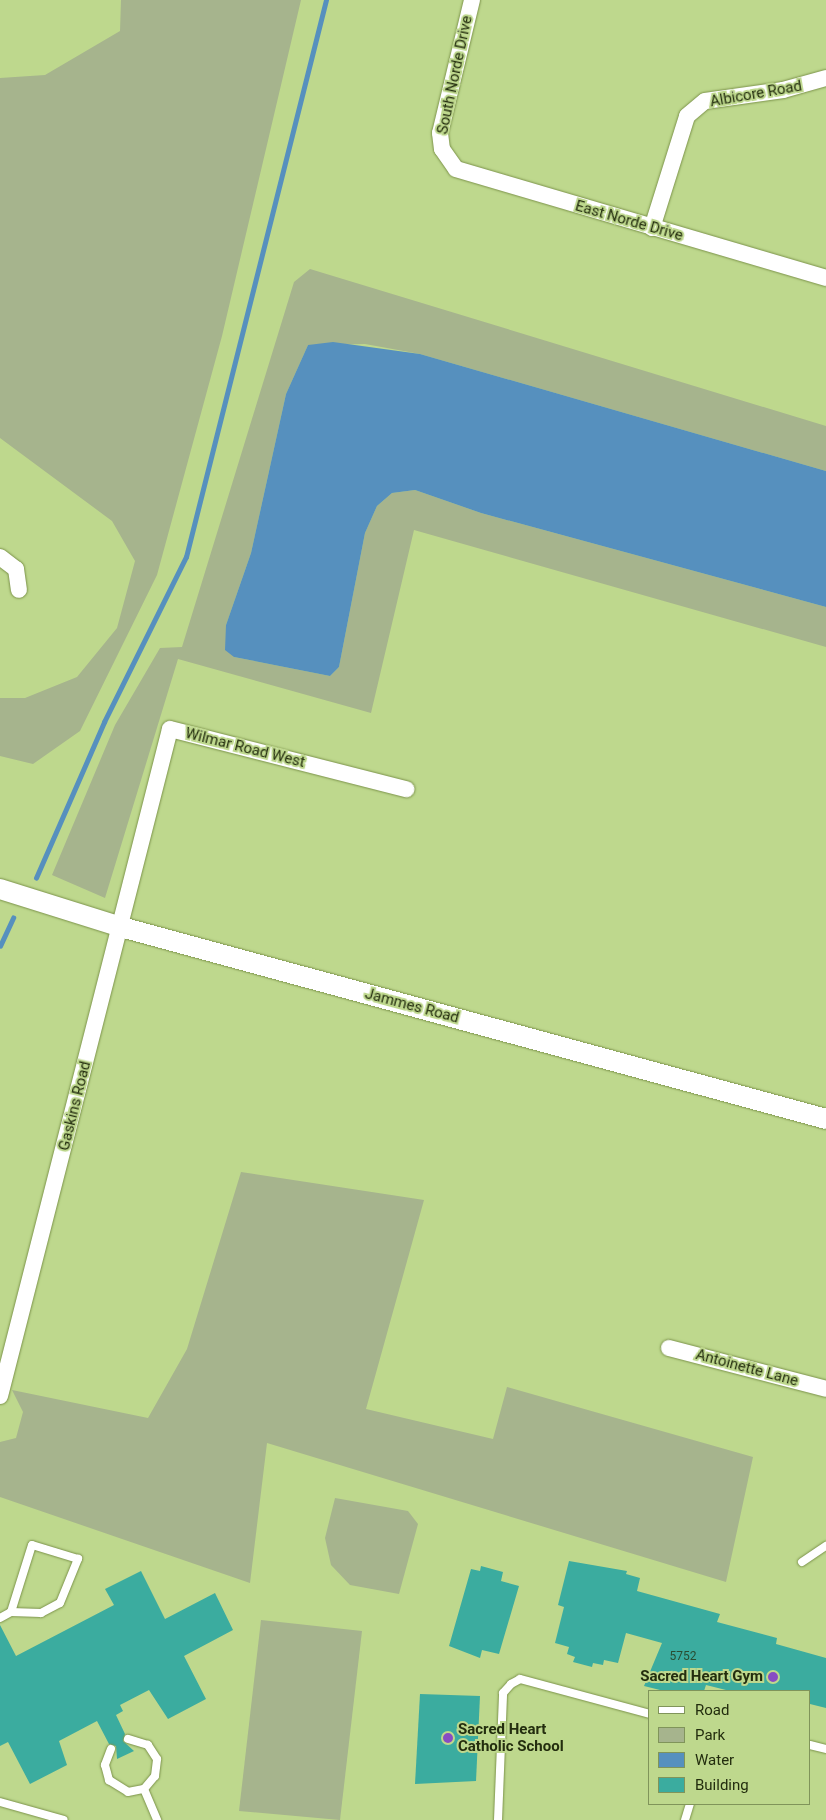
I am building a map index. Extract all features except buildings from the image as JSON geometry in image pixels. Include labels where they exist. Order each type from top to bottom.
[{"type":"street","name":"South Norde Drive","points":[[442,149],[440,133],[472,0]]},
{"type":"street","name":"Albicore Road","points":[[652,228],[687,116],[705,101],[783,90],[826,78]]},
{"type":"street","name":"East Norde Drive","points":[[442,149],[448,162],[468,176],[826,278]]},
{"type":"street","points":[[0,557],[16,569],[19,590]]},
{"type":"street","name":"Wilmar Road West","points":[[148,816],[170,729],[406,789]]},
{"type":"street","name":"Gaskins Road","points":[[0,1396],[148,816]]},
{"type":"street","name":"Jammes Road","points":[[0,889],[121,927],[826,1119]]},
{"type":"street","name":"Antoinette Lane","points":[[669,1348],[826,1389]]},
{"type":"lane","points":[[0,1618],[11,1612],[41,1613],[60,1603],[78,1559],[32,1545],[11,1612]]},
{"type":"lane","points":[[802,1562],[826,1546]]},
{"type":"lane","points":[[498,1820],[503,1693],[510,1684],[520,1679],[648,1713]]},
{"type":"lane","points":[[111,1749],[105,1765],[109,1780],[121,1790],[144,1789],[156,1776],[157,1759],[148,1745],[128,1739]]},
{"type":"lane","points":[[811,1745],[826,1749]]},
{"type":"lane","points":[[144,1789],[157,1820]]},
{"type":"lane","points":[[0,1802],[64,1820]]},
{"type":"lane","points":[[686,1820],[690,1805]]},
{"type":"green space","points":[[121,0],[301,0],[222,336],[157,575],[80,731],[33,764],[0,756],[0,698],[25,698],[77,677],[117,628],[135,561],[112,521],[0,438],[0,78],[45,75],[120,31]]},
{"type":"green space","points":[[310,269],[826,426],[826,471],[420,354],[365,344],[308,345],[286,394],[251,553],[226,625],[234,657],[330,676],[339,667],[365,533],[377,506],[392,493],[415,490],[481,513],[826,607],[826,647],[414,530],[371,713],[178,659],[105,898],[52,875],[115,725],[160,648],[182,647],[294,282]]},
{"type":"green space","points":[[241,1172],[424,1200],[366,1409],[493,1439],[507,1387],[753,1457],[726,1582],[267,1443],[250,1583],[0,1497],[0,1442],[16,1438],[23,1412],[12,1390],[148,1418],[187,1349]]},
{"type":"green space","points":[[335,1498],[408,1511],[418,1524],[399,1594],[350,1585],[331,1565],[325,1538]]},
{"type":"green space","points":[[261,1620],[362,1631],[340,1820],[239,1811]]},
{"type":"water","points":[[333,342],[420,354],[826,471],[826,607],[481,513],[415,490],[392,493],[377,506],[365,533],[339,667],[330,676],[234,657],[225,650],[226,625],[251,553],[286,394],[308,345]]},
{"type":"waterway","points":[[36,878],[104,722],[186,557],[326,0]]},
{"type":"waterway","points":[[0,946],[13,918]]},
{"type":"place","name":"Sacred Heart Gym","points":[[773,1677]]},
{"type":"place","name":"Sacred Heart Catholic School","points":[[448,1738]]}]
